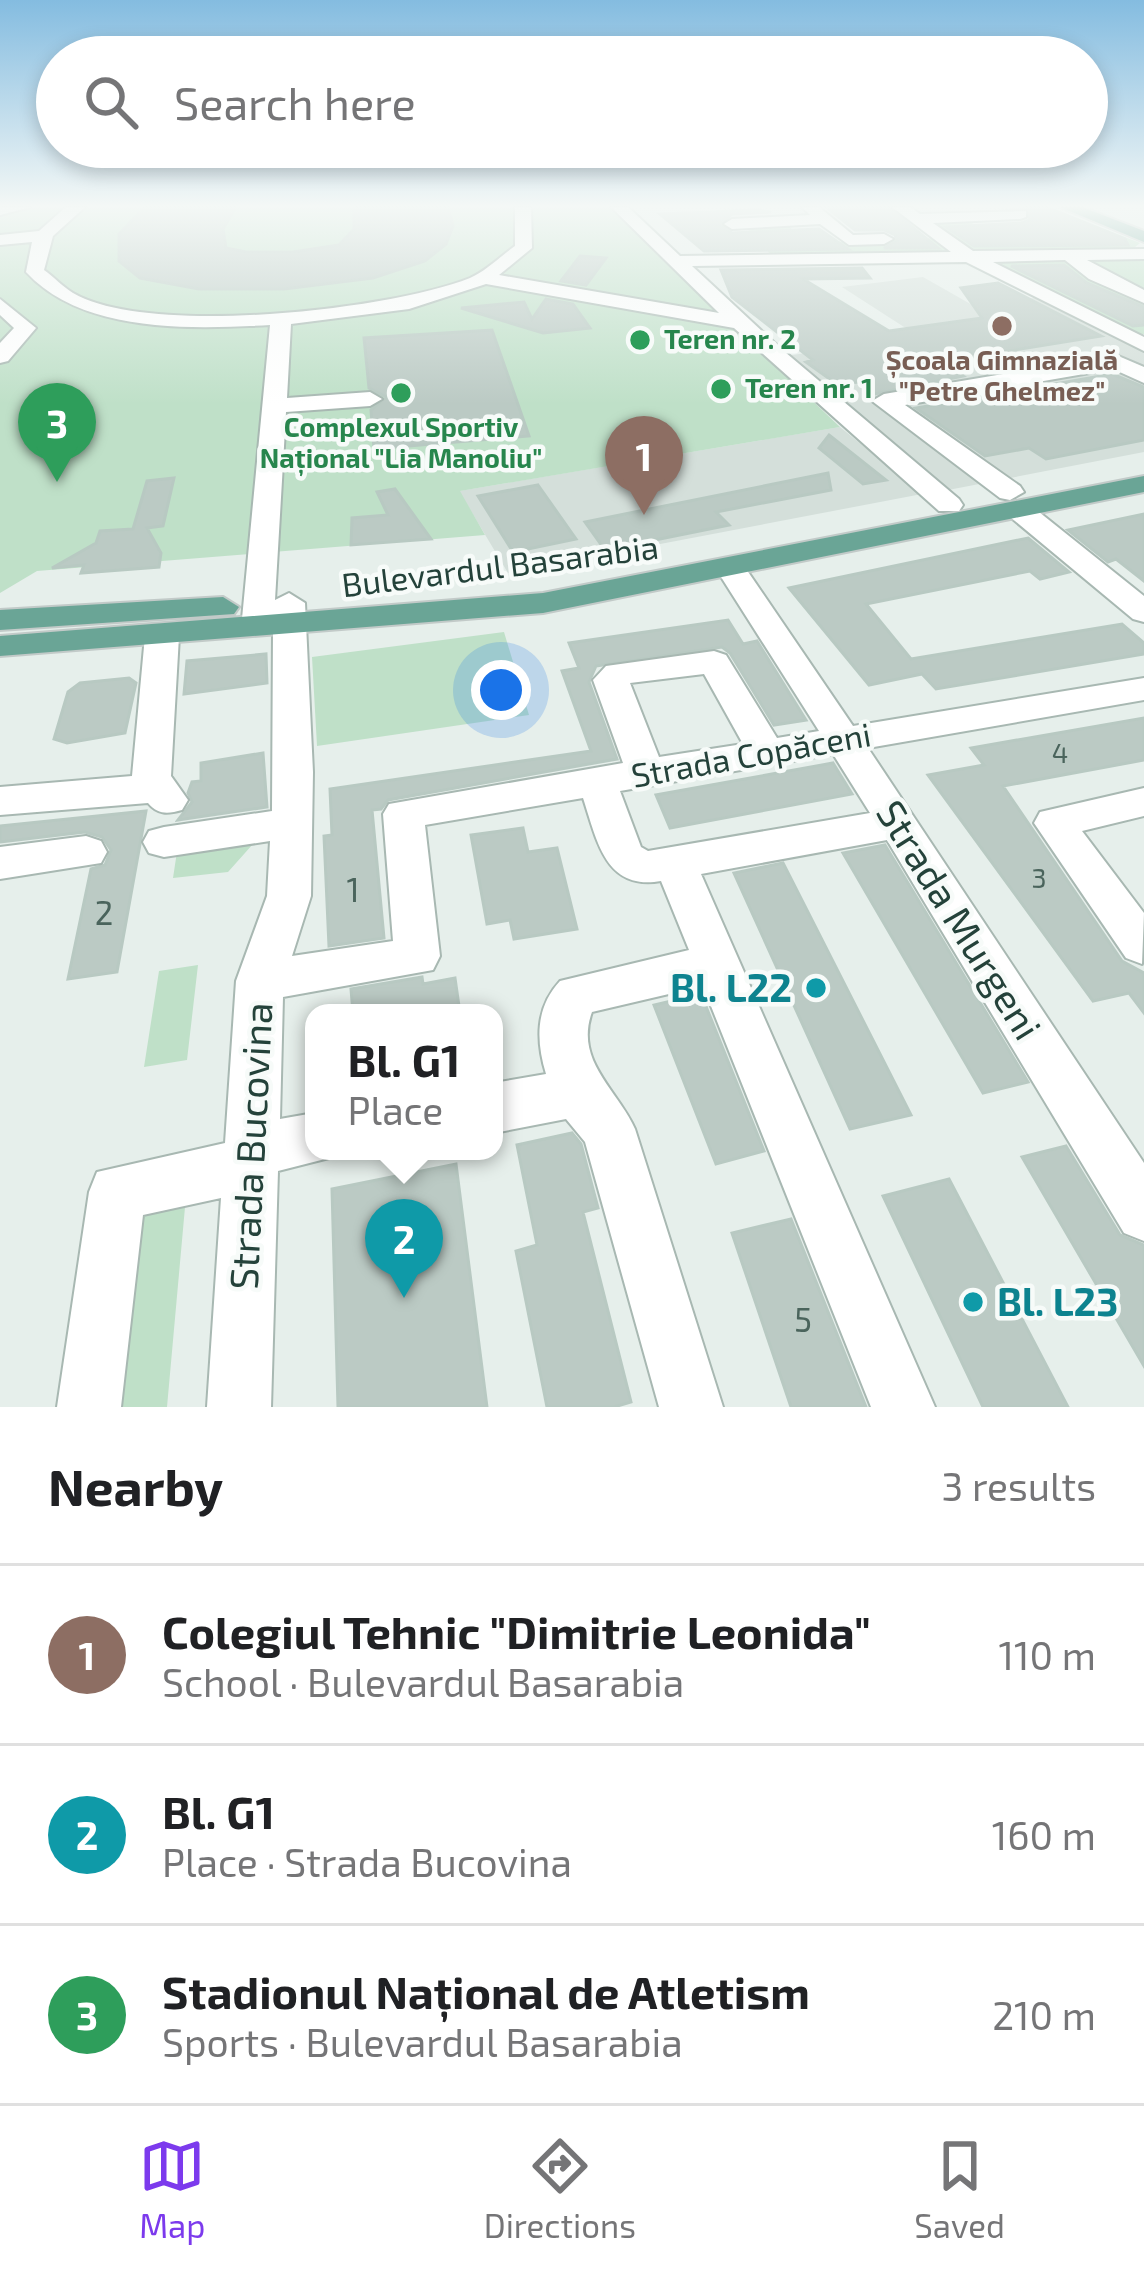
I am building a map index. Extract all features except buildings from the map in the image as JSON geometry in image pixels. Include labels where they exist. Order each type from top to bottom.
[{"type":"main road","name":"Bulevardul Basarabia","points":[[0,620],[526,606],[731,569],[1144,466]]},
{"type":"main road","name":"Bulevardul Basarabia","points":[[0,646],[162,636],[279,612],[572,578],[949,505],[1144,484]]},
{"type":"street","points":[[35,273],[61,296],[94,308],[149,317],[281,320],[389,307],[495,273]]},
{"type":"street","points":[[687,273],[949,505]]},
{"type":"street","points":[[1002,273],[1140,340]]},
{"type":"street","points":[[1093,273],[1144,297]]},
{"type":"street","points":[[487,279],[741,323]]},
{"type":"street","points":[[0,294],[61,296]]},
{"type":"street","points":[[0,305],[26,328],[0,356]]},
{"type":"street","name":"Strada Bucovina","points":[[239,1407],[260,981],[284,919],[292,828],[279,612],[275,397],[281,320]]},
{"type":"street","points":[[978,362],[1140,340]]},
{"type":"street","points":[[1144,376],[1116,362],[884,401],[971,464],[1144,612]]},
{"type":"street","points":[[275,397],[369,390]]},
{"type":"street","points":[[890,405],[860,410],[894,437]]},
{"type":"street","name":"Strada Murgeni","points":[[731,569],[898,823],[1127,1155],[1144,1214]]},
{"type":"street","points":[[0,801],[162,794],[151,778],[162,636]]},
{"type":"street","points":[[646,773],[611,680],[618,674],[714,662],[767,753]]},
{"type":"street","name":"Strada Copăceni","points":[[675,863],[631,864],[597,782],[1144,689]]},
{"type":"street","points":[[260,981],[417,956],[403,814],[597,782]]},
{"type":"street","points":[[1142,945],[1054,823],[1144,802]]},
{"type":"street","points":[[898,823],[675,863],[903,1407]]},
{"type":"street","points":[[164,842],[292,828]]},
{"type":"street","points":[[0,863],[86,853]]},
{"type":"street","points":[[691,1407],[608,1129],[578,1093],[561,1025],[571,998],[716,964]]},
{"type":"street","points":[[503,1106],[578,1093]]},
{"type":"street","points":[[89,1407],[117,1192],[305,1141]]},
{"type":"shaded area","points":[[923,277],[974,306],[1041,297],[1144,352],[1144,452],[943,491],[786,356],[918,336],[842,287]]},
{"type":"shaded area","points":[[840,427],[922,494],[508,573],[459,491]]},
{"type":"green space","name":"Complexul Sportiv Național \"Lia Manoliu\"","points":[[0,273],[677,273],[840,427],[460,491],[485,535],[37,571],[0,593]]},
{"type":"green space","points":[[1007,273],[1144,273],[1144,334],[1132,336]]},
{"type":"green space","points":[[504,632],[529,715],[317,746],[312,657]]},
{"type":"green space","points":[[248,837],[253,844],[228,872],[173,878],[178,845]]},
{"type":"green space","points":[[198,965],[187,1060],[144,1067],[159,971]]},
{"type":"green space","points":[[187,1185],[167,1407],[100,1407],[129,1196]]},
{"type":"place","name":"Școala Gimnazială \"Petre Ghelmez\"","points":[[1002,326]]},
{"type":"place","name":"Teren nr. 2","points":[[640,340]]},
{"type":"place","name":"Teren nr. 1","points":[[721,389]]},
{"type":"place","name":"Complexul Sportiv Național \"Lia Manoliu\"","points":[[401,393]]},
{"type":"place","name":"Stadionul Național de Atletism","points":[[57,482]]},
{"type":"place","name":"Colegiul Tehnic \"Dimitrie Leonida\"","points":[[644,515]]},
{"type":"place","name":"Bl. L22","points":[[816,988]]},
{"type":"place","name":"Bl. G1","points":[[404,1298]]},
{"type":"place","name":"Bl. L23","points":[[973,1302]]}]
